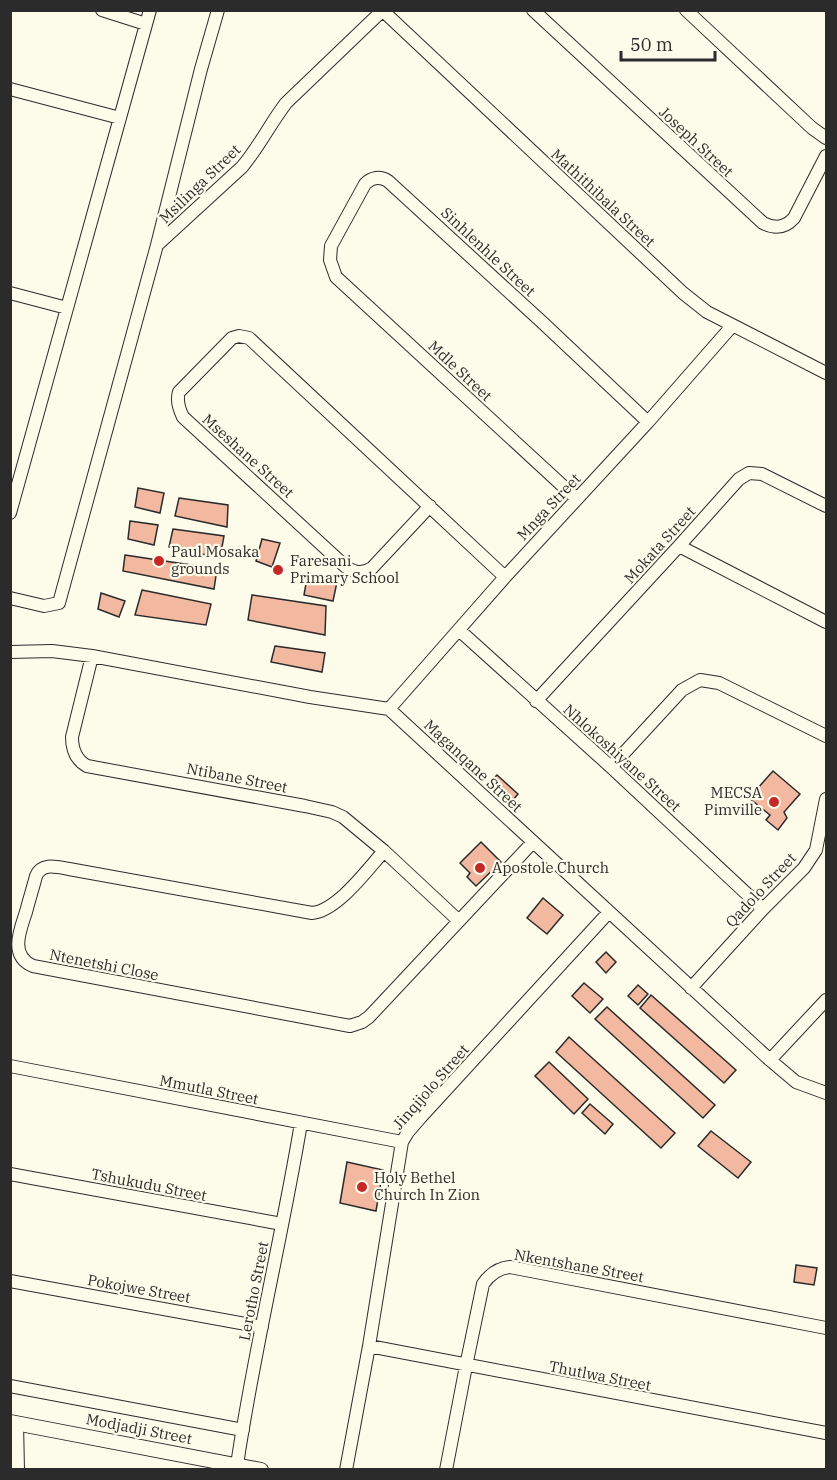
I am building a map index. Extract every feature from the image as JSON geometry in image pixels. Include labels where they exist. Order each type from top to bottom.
[{"type":"street","points":[[102,10],[146,24]]},
{"type":"street","points":[[10,513],[12,497],[150,10]]},
{"type":"street","points":[[10,598],[44,606],[59,603],[157,245],[218,10]]},
{"type":"street","points":[[686,10],[812,128],[826,138]]},
{"type":"street","name":"Msilinga Street","points":[[157,245],[242,167],[286,103],[382,11]]},
{"type":"street","name":"Mathithibala Street","points":[[382,11],[683,293],[707,312],[732,326],[826,373]]},
{"type":"street","name":"Joseph Street","points":[[537,12],[763,223],[776,227],[790,223],[826,156]]},
{"type":"street","points":[[10,89],[120,118]]},
{"type":"street","name":"Sinhlenhle Street","points":[[330,260],[333,241],[365,184],[374,178],[386,179],[648,422]]},
{"type":"street","name":"Mdle Street","points":[[330,260],[336,277],[577,498]]},
{"type":"street","points":[[10,293],[67,308]]},
{"type":"street","name":"Mnga Street","points":[[389,709],[732,326]]},
{"type":"street","name":"Mseshane Street","points":[[430,506],[372,568],[362,572],[351,570],[183,417],[178,404],[180,392],[232,338],[239,336],[249,338],[430,506],[505,577]]},
{"type":"street","name":"Mokata Street","points":[[536,701],[736,482],[749,473],[768,476],[826,506]]},
{"type":"street","points":[[679,546],[826,622]]},
{"type":"street","name":"Nhlokoshiyane Street","points":[[459,630],[611,767],[763,909]]},
{"type":"street","points":[[10,652],[52,651],[92,656],[310,697],[389,709]]},
{"type":"street","name":"Ntibane Street","points":[[92,656],[72,737],[76,757],[81,763],[332,812],[354,825],[459,921]]},
{"type":"street","points":[[611,767],[682,690],[700,680],[719,682],[826,736]]},
{"type":"street","name":"Maganqane Street","points":[[389,709],[770,1060],[796,1082],[826,1093]]},
{"type":"street","name":"Qadolo Street","points":[[691,988],[804,868],[816,850],[826,799]]},
{"type":"street","name":"Ntenetshi Close","points":[[384,851],[343,896],[331,906],[316,913],[300,912],[69,869],[44,867],[38,870],[36,876],[19,934],[19,951],[25,962],[33,966],[350,1026],[369,1017],[533,842]]},
{"type":"street","name":"Jinqijolo Street","points":[[346,1470],[369,1346],[402,1142],[421,1117],[609,912]]},
{"type":"street","points":[[770,1060],[826,1000]]},
{"type":"street","name":"Mmutla Street","points":[[10,1066],[402,1142]]},
{"type":"street","name":"Lerotho Street","points":[[237,1465],[301,1123]]},
{"type":"street","name":"Tshukudu Street","points":[[10,1174],[282,1224]]},
{"type":"street","name":"Nkentshane Street","points":[[448,1469],[483,1284],[493,1273],[507,1267],[826,1328]]},
{"type":"street","name":"Pokojwe Street","points":[[10,1281],[262,1327]]},
{"type":"street","name":"Thutlwa Street","points":[[369,1346],[826,1433]]},
{"type":"street","points":[[10,1386],[243,1430]]},
{"type":"street","points":[[14,1422],[18,1470]]},
{"type":"street","name":"Modjadji Street","points":[[14,1422],[261,1470]]},
{"type":"building","points":[[138,488],[164,493],[160,513],[135,507]]},
{"type":"building","points":[[179,498],[228,505],[227,527],[175,516]]},
{"type":"building","points":[[130,521],[158,525],[154,545],[128,539]]},
{"type":"building","points":[[173,529],[224,536],[220,558],[169,547]]},
{"type":"building","points":[[262,539],[280,543],[272,567],[256,561]]},
{"type":"building","points":[[125,555],[217,569],[214,589],[123,571]]},
{"type":"building","points":[[307,578],[337,582],[333,601],[304,595]]},
{"type":"building","points":[[142,590],[211,604],[206,625],[135,615]]},
{"type":"building","points":[[101,593],[125,601],[119,617],[98,609]]},
{"type":"building","points":[[252,595],[326,606],[325,635],[248,620]]},
{"type":"building","points":[[275,646],[325,653],[322,672],[271,662]]},
{"type":"building","points":[[773,771],[800,794],[784,812],[787,818],[778,830],[766,820],[770,815],[749,798]]},
{"type":"building","points":[[497,775],[518,794],[513,800],[491,781]]},
{"type":"building","name":"Apostole Church","points":[[481,842],[501,862],[476,886],[467,877],[470,873],[460,863]]},
{"type":"building","points":[[543,898],[563,915],[547,934],[527,918]]},
{"type":"building","points":[[606,952],[616,962],[606,973],[596,962]]},
{"type":"building","points":[[584,983],[603,999],[590,1013],[572,996]]},
{"type":"building","points":[[638,985],[648,994],[638,1005],[628,996]]},
{"type":"building","points":[[651,995],[736,1070],[724,1083],[640,1008]]},
{"type":"building","points":[[607,1007],[715,1105],[703,1118],[595,1019]]},
{"type":"building","points":[[569,1037],[675,1133],[661,1148],[556,1052]]},
{"type":"building","points":[[549,1062],[588,1099],[574,1114],[535,1076]]},
{"type":"building","points":[[590,1104],[613,1124],[605,1134],[582,1113]]},
{"type":"building","points":[[711,1131],[751,1162],[738,1178],[698,1146]]},
{"type":"building","name":"Holy Bethel Church In Zion","points":[[347,1162],[383,1170],[376,1211],[340,1203]]},
{"type":"building","points":[[796,1265],[817,1268],[814,1285],[794,1282]]},
{"type":"place","name":"Paul Mosaka grounds","points":[[159,561]]},
{"type":"place","name":"Faresani Primary School","points":[[278,570]]},
{"type":"place","name":"MECSA Pimville","points":[[774,802]]},
{"type":"place","name":"Apostole Church","points":[[480,868]]},
{"type":"place","name":"Holy Bethel Church In Zion","points":[[362,1187]]}]
